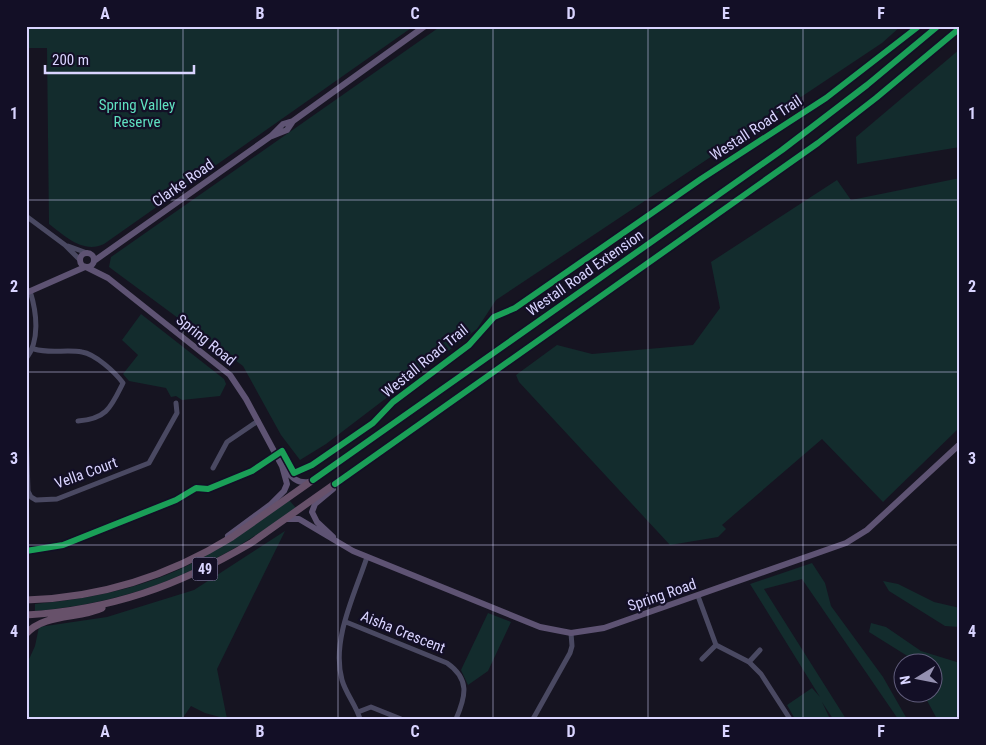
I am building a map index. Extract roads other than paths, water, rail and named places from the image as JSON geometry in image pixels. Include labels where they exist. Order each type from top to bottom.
[{"type":"highway","name":"Westall Road Extension","points":[[26,600],[84,594],[134,582],[184,564],[219,545],[782,150],[867,85],[938,26]]},
{"type":"highway","name":"Westall Road Extension","points":[[26,615],[72,611],[150,593],[192,576],[251,543],[818,143],[960,28]]},
{"type":"highway","points":[[26,634],[42,623],[94,612],[116,602]]},
{"type":"main road","name":"Clarke Road","points":[[86,267],[271,136],[283,124],[293,121],[425,26]]},
{"type":"main road","name":"Clarke Road","points":[[88,253],[109,249]]},
{"type":"main road","name":"Spring Road","points":[[88,253],[108,278]]},
{"type":"main road","points":[[69,273],[82,255],[88,253]]},
{"type":"main road","points":[[28,292],[86,267],[80,260]]},
{"type":"main road","name":"Spring Road","points":[[86,267],[108,278],[220,365],[236,384],[282,466],[295,480],[302,483],[310,482]]},
{"type":"main road","name":"Spring Road","points":[[285,519],[299,520],[343,546],[367,557],[540,626],[571,633],[604,628],[846,543],[867,530],[957,450],[960,444]]},
{"type":"main road","name":"Spring Road","points":[[219,545],[272,504],[286,488],[282,466]]},
{"type":"main road","name":"Spring Road","points":[[343,546],[317,522],[312,512],[319,500],[356,469]]},
{"type":"street","points":[[26,216],[65,245],[80,260]]},
{"type":"street","points":[[65,245],[88,253]]},
{"type":"street","points":[[26,359],[34,349],[36,341],[34,303],[28,292]]},
{"type":"street","points":[[34,349],[44,352],[81,352],[90,354],[123,383],[110,409],[103,415],[78,421]]},
{"type":"street","name":"Vella Court","points":[[26,430],[28,491],[31,497],[36,500],[57,499],[149,463],[177,413],[176,403]]},
{"type":"street","points":[[213,468],[228,442],[258,421]]},
{"type":"street","points":[[360,719],[346,692],[339,663],[346,622],[367,557]]},
{"type":"street","points":[[698,596],[716,645],[750,662],[761,674],[790,719]]},
{"type":"street","name":"Aisha Crescent","points":[[346,622],[447,663],[456,669],[465,691],[464,700],[456,719]]},
{"type":"street","points":[[533,719],[570,653],[572,646],[571,633]]},
{"type":"street","points":[[702,659],[716,645]]},
{"type":"street","points":[[750,662],[760,650]]},
{"type":"street","points":[[358,712],[371,707],[401,719]]},
{"type":"park label","name":"Spring Valley Reserve","points":[[137,114]]}]
